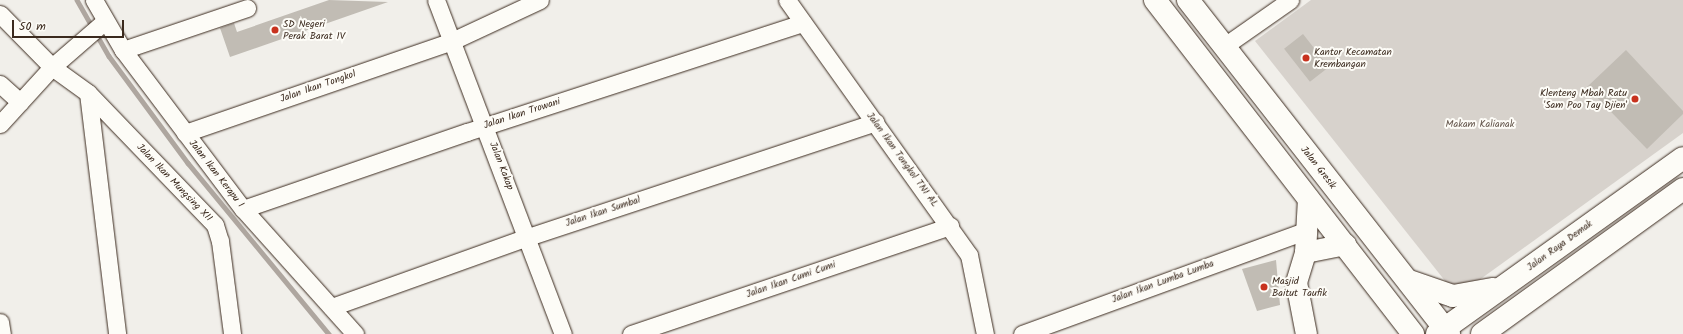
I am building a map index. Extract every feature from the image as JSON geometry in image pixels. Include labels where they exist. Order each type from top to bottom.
[{"type":"highway","points":[[1155,0],[1345,244],[1413,334]]},
{"type":"highway","name":"Jalan Gresik","points":[[1188,0],[1223,47],[1406,279],[1444,332]]},
{"type":"highway","name":"Jalan Raya Demak","points":[[1444,332],[1505,286],[1683,158]]},
{"type":"highway","points":[[1482,334],[1522,307],[1683,189]]},
{"type":"highway","points":[[1406,279],[1438,293],[1458,296],[1505,286]]},
{"type":"highway","points":[[1507,334],[1522,307]]},
{"type":"street","name":"Jalan Ikan Kerapu I","points":[[94,0],[99,25],[123,50],[243,209],[355,334]]},
{"type":"street","name":"Jalan Kakap","points":[[436,0],[528,237],[562,334]]},
{"type":"street","points":[[452,41],[540,0]]},
{"type":"street","name":"Jalan Ikan Tongkol TNI AL","points":[[788,0],[803,23],[950,226],[969,255],[985,334]]},
{"type":"street","points":[[1223,47],[1290,0]]},
{"type":"street","points":[[123,50],[247,8]]},
{"type":"street","name":"Jalan Ikan Mungsing XII","points":[[0,14],[52,67],[88,93],[215,226],[220,241],[232,334]]},
{"type":"street","name":"Jalan Ikan Trowani","points":[[243,209],[485,126],[803,23]]},
{"type":"street","points":[[0,124],[52,67],[99,25]]},
{"type":"street","name":"Jalan Ikan Tongkol","points":[[185,133],[452,41]]},
{"type":"street","points":[[0,84],[20,102]]},
{"type":"street","points":[[88,93],[117,334]]},
{"type":"street","name":"Jalan Ikan Sumbal","points":[[332,307],[528,237],[875,122]]},
{"type":"street","points":[[1306,334],[1296,282],[1305,252],[1308,198]]},
{"type":"street","name":"Jalan Ikan Cumi Cumi","points":[[631,334],[950,226]]},
{"type":"street","name":"Jalan Ikan Lumba Lumba","points":[[1022,334],[1305,231]]},
{"type":"street","points":[[1305,252],[1345,244]]},
{"type":"street","points":[[0,322],[2,334]]},
{"type":"green space","name":"Makam Kalianak","points":[[1311,0],[1683,0],[1683,133],[1457,296],[1255,41]]},
{"type":"building","name":"SD Negeri Perak Barat IV","points":[[329,0],[388,2],[230,57],[220,28],[234,23],[237,32]]},
{"type":"building","name":"Kantor Kecamatan Krembangan","points":[[1303,34],[1329,67],[1310,82],[1284,49]]},
{"type":"building","name":"Klenteng Mbah Ratu 'Sam Poo Tay Djien'","points":[[1626,50],[1683,111],[1683,114],[1647,149],[1587,87]]},
{"type":"building","name":"Masjid Baitut Taufik","points":[[1276,260],[1280,305],[1257,311],[1242,269]]},
{"type":"waterway","points":[[77,0],[109,56],[188,163],[329,334]]},
{"type":"place","name":"SD Negeri Perak Barat IV","points":[[275,30]]},
{"type":"place","name":"Kantor Kecamatan Krembangan","points":[[1306,58]]},
{"type":"place","name":"Klenteng Mbah Ratu 'Sam Poo Tay Djien'","points":[[1635,99]]},
{"type":"place","name":"Masjid Baitut Taufik","points":[[1264,287]]}]
